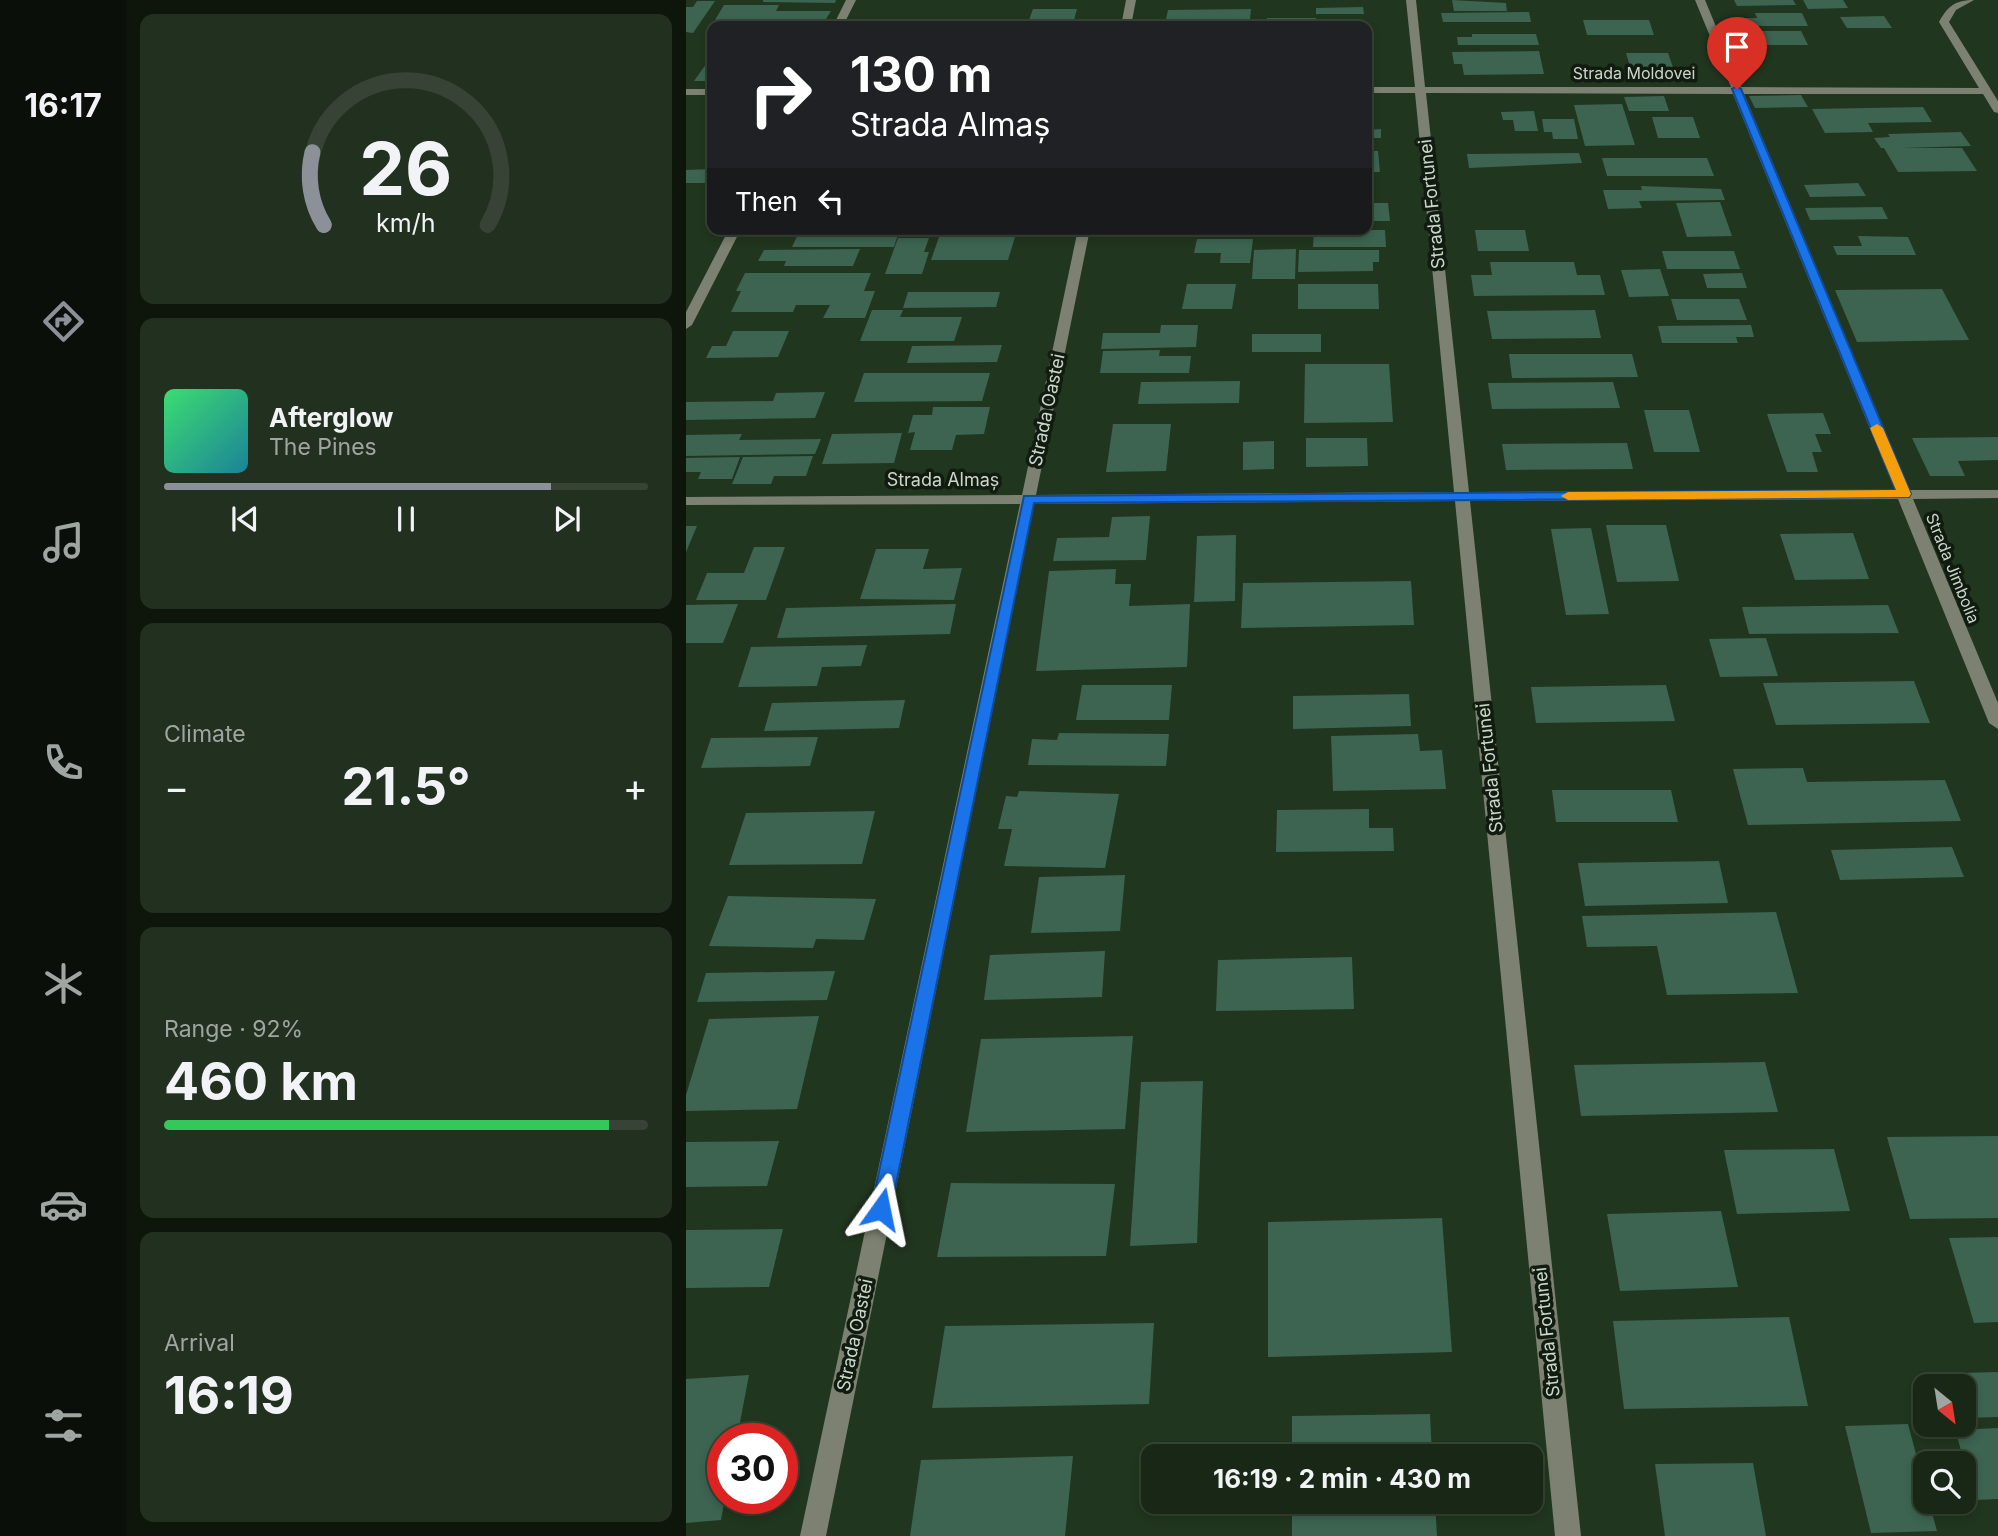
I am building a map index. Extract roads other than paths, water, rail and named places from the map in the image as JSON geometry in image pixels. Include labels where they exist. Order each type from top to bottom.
[{"type":"street","points":[[840,21],[851,0]]},
{"type":"street","points":[[1127,21],[1131,0]]},
{"type":"street","name":"Strada Fortunei","points":[[1411,0],[1568,1536]]},
{"type":"street","name":"Strada Jimbolia","points":[[1700,0],[1998,723]]},
{"type":"street","points":[[1969,0],[1952,8],[1944,22],[1998,110]]},
{"type":"street","name":"Strada Moldovei","points":[[1372,90],[1984,91]]},
{"type":"street","points":[[686,92],[707,92]]},
{"type":"street","points":[[686,325],[732,235]]},
{"type":"street","name":"Strada Oastei","points":[[813,1536],[1083,235]]},
{"type":"street","name":"Strada Almaș","points":[[686,502],[1998,494]]}]
